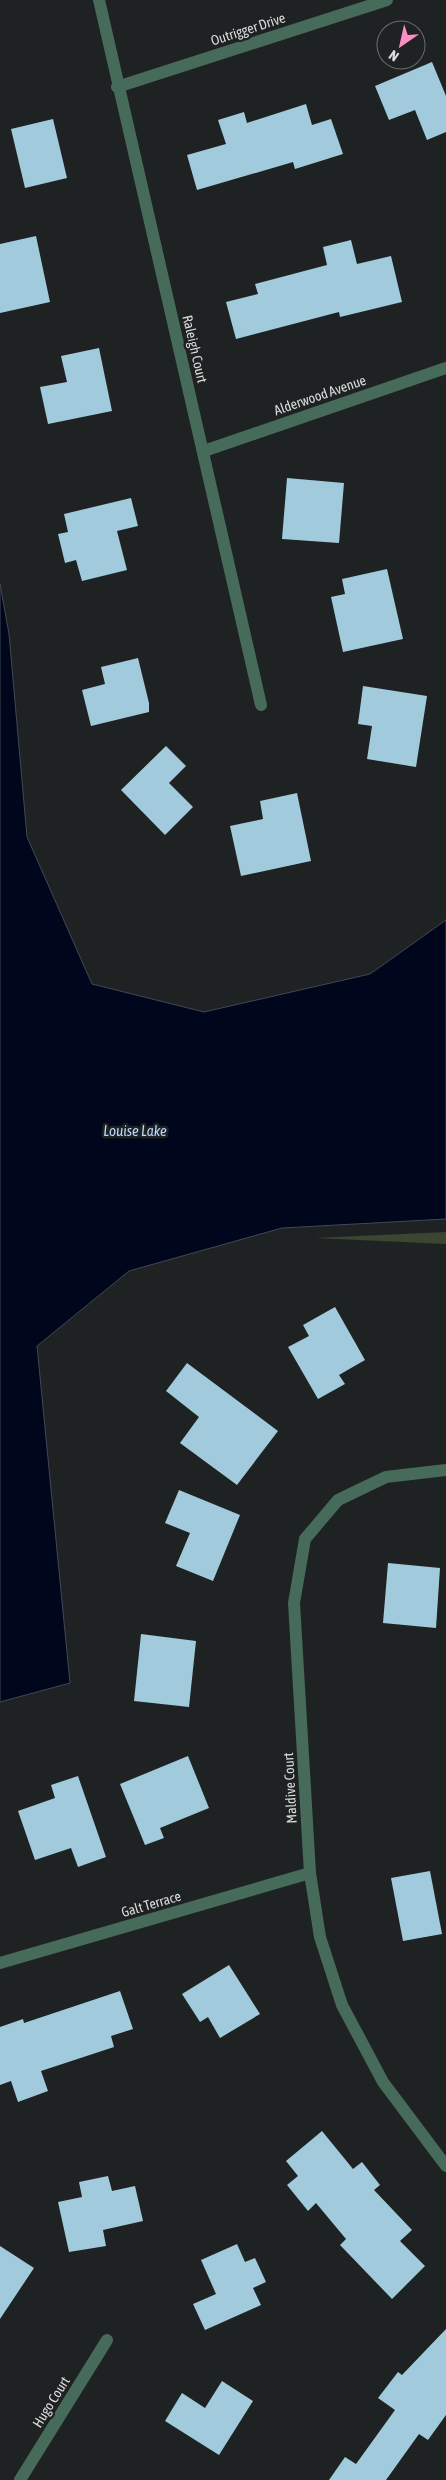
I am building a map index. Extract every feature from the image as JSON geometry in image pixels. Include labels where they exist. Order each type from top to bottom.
[{"type":"street","name":"Raleigh Court","points":[[99,0],[261,705]]},
{"type":"street","name":"Outrigger Drive","points":[[118,87],[387,0]]},
{"type":"street","name":"Alderwood Avenue","points":[[204,451],[446,368]]},
{"type":"street","name":"Maldive Court","points":[[446,1470],[386,1477],[338,1500],[305,1540],[294,1603],[310,1872],[320,1937],[342,2005],[383,2082],[446,2166]]},
{"type":"street","name":"Galt Terrace","points":[[0,1963],[310,1872]]},
{"type":"street","name":"Hugo Court","points":[[20,2480],[107,2340]]},
{"type":"green space","points":[[446,1232],[446,1244],[315,1238]]},
{"type":"water","name":"Louise Lake","points":[[0,584],[9,634],[27,837],[92,984],[204,1012],[370,974],[446,920],[446,1219],[282,1228],[129,1271],[37,1346],[70,1683],[0,1702]]},
{"type":"building","points":[[432,62],[446,96],[446,132],[427,140],[415,110],[389,120],[375,86],[413,70],[426,70],[426,65]]},
{"type":"building","points":[[306,104],[312,125],[331,119],[343,154],[295,169],[293,162],[197,190],[187,155],[226,144],[218,120],[244,112],[247,123]]},
{"type":"building","points":[[53,119],[67,178],[25,188],[11,129]]},
{"type":"building","points":[[36,236],[50,302],[0,313],[0,244]]},
{"type":"building","points":[[351,240],[357,264],[391,256],[402,302],[340,317],[339,312],[236,339],[226,302],[258,294],[255,284],[327,265],[323,247]]},
{"type":"building","points":[[99,348],[112,411],[48,424],[40,387],[67,382],[61,356]]},
{"type":"building","points":[[287,478],[344,483],[339,543],[282,539]]},
{"type":"building","points":[[131,498],[138,526],[117,531],[127,570],[82,581],[76,560],[65,563],[58,534],[68,532],[64,514]]},
{"type":"building","points":[[387,569],[403,639],[343,652],[331,597],[345,594],[342,579]]},
{"type":"building","points":[[138,658],[149,703],[149,712],[91,726],[82,690],[105,684],[101,667]]},
{"type":"building","points":[[363,686],[427,696],[416,767],[367,759],[372,726],[358,724]]},
{"type":"building","points":[[166,746],[186,766],[169,783],[193,807],[165,835],[121,790]]},
{"type":"building","points":[[297,793],[311,861],[241,876],[230,826],[263,819],[260,801]]},
{"type":"building","points":[[335,1307],[365,1360],[339,1375],[345,1384],[318,1399],[288,1347],[309,1336],[303,1325]]},
{"type":"building","points":[[187,1363],[278,1431],[237,1485],[180,1443],[199,1417],[166,1391]]},
{"type":"building","points":[[179,1490],[240,1515],[213,1581],[176,1566],[190,1533],[165,1523]]},
{"type":"building","points":[[388,1563],[440,1568],[436,1628],[383,1623]]},
{"type":"building","points":[[141,1634],[196,1641],[189,1707],[134,1701]]},
{"type":"building","points":[[188,1756],[209,1808],[160,1828],[164,1838],[145,1845],[120,1784]]},
{"type":"building","points":[[78,1776],[106,1857],[78,1867],[71,1848],[35,1860],[18,1811],[55,1798],[51,1785]]},
{"type":"building","points":[[430,1871],[442,1934],[403,1941],[391,1878]]},
{"type":"building","points":[[229,1965],[260,2014],[220,2038],[208,2017],[200,2022],[182,1994]]},
{"type":"building","points":[[120,1991],[133,2029],[111,2036],[114,2047],[41,2071],[48,2091],[18,2102],[11,2081],[0,2085],[0,2027],[23,2019],[24,2023]]},
{"type":"building","points":[[322,2131],[353,2169],[362,2162],[380,2185],[374,2190],[412,2230],[400,2241],[425,2266],[392,2299],[340,2245],[346,2239],[316,2203],[308,2211],[287,2185],[298,2176],[286,2161]]},
{"type":"building","points":[[108,2176],[112,2191],[135,2186],[143,2221],[103,2230],[106,2246],[69,2252],[58,2202],[82,2197],[79,2182]]},
{"type":"building","points":[[237,2244],[245,2262],[255,2258],[266,2282],[253,2288],[261,2305],[205,2330],[193,2304],[216,2294],[201,2260]]},
{"type":"building","points":[[0,2246],[34,2268],[0,2319]]},
{"type":"building","points":[[446,2329],[446,2415],[428,2440],[419,2434],[386,2480],[329,2480],[345,2457],[356,2464],[395,2410],[378,2398],[398,2372],[402,2375]]},
{"type":"building","points":[[222,2381],[253,2401],[219,2455],[165,2421],[182,2393],[205,2408]]}]
